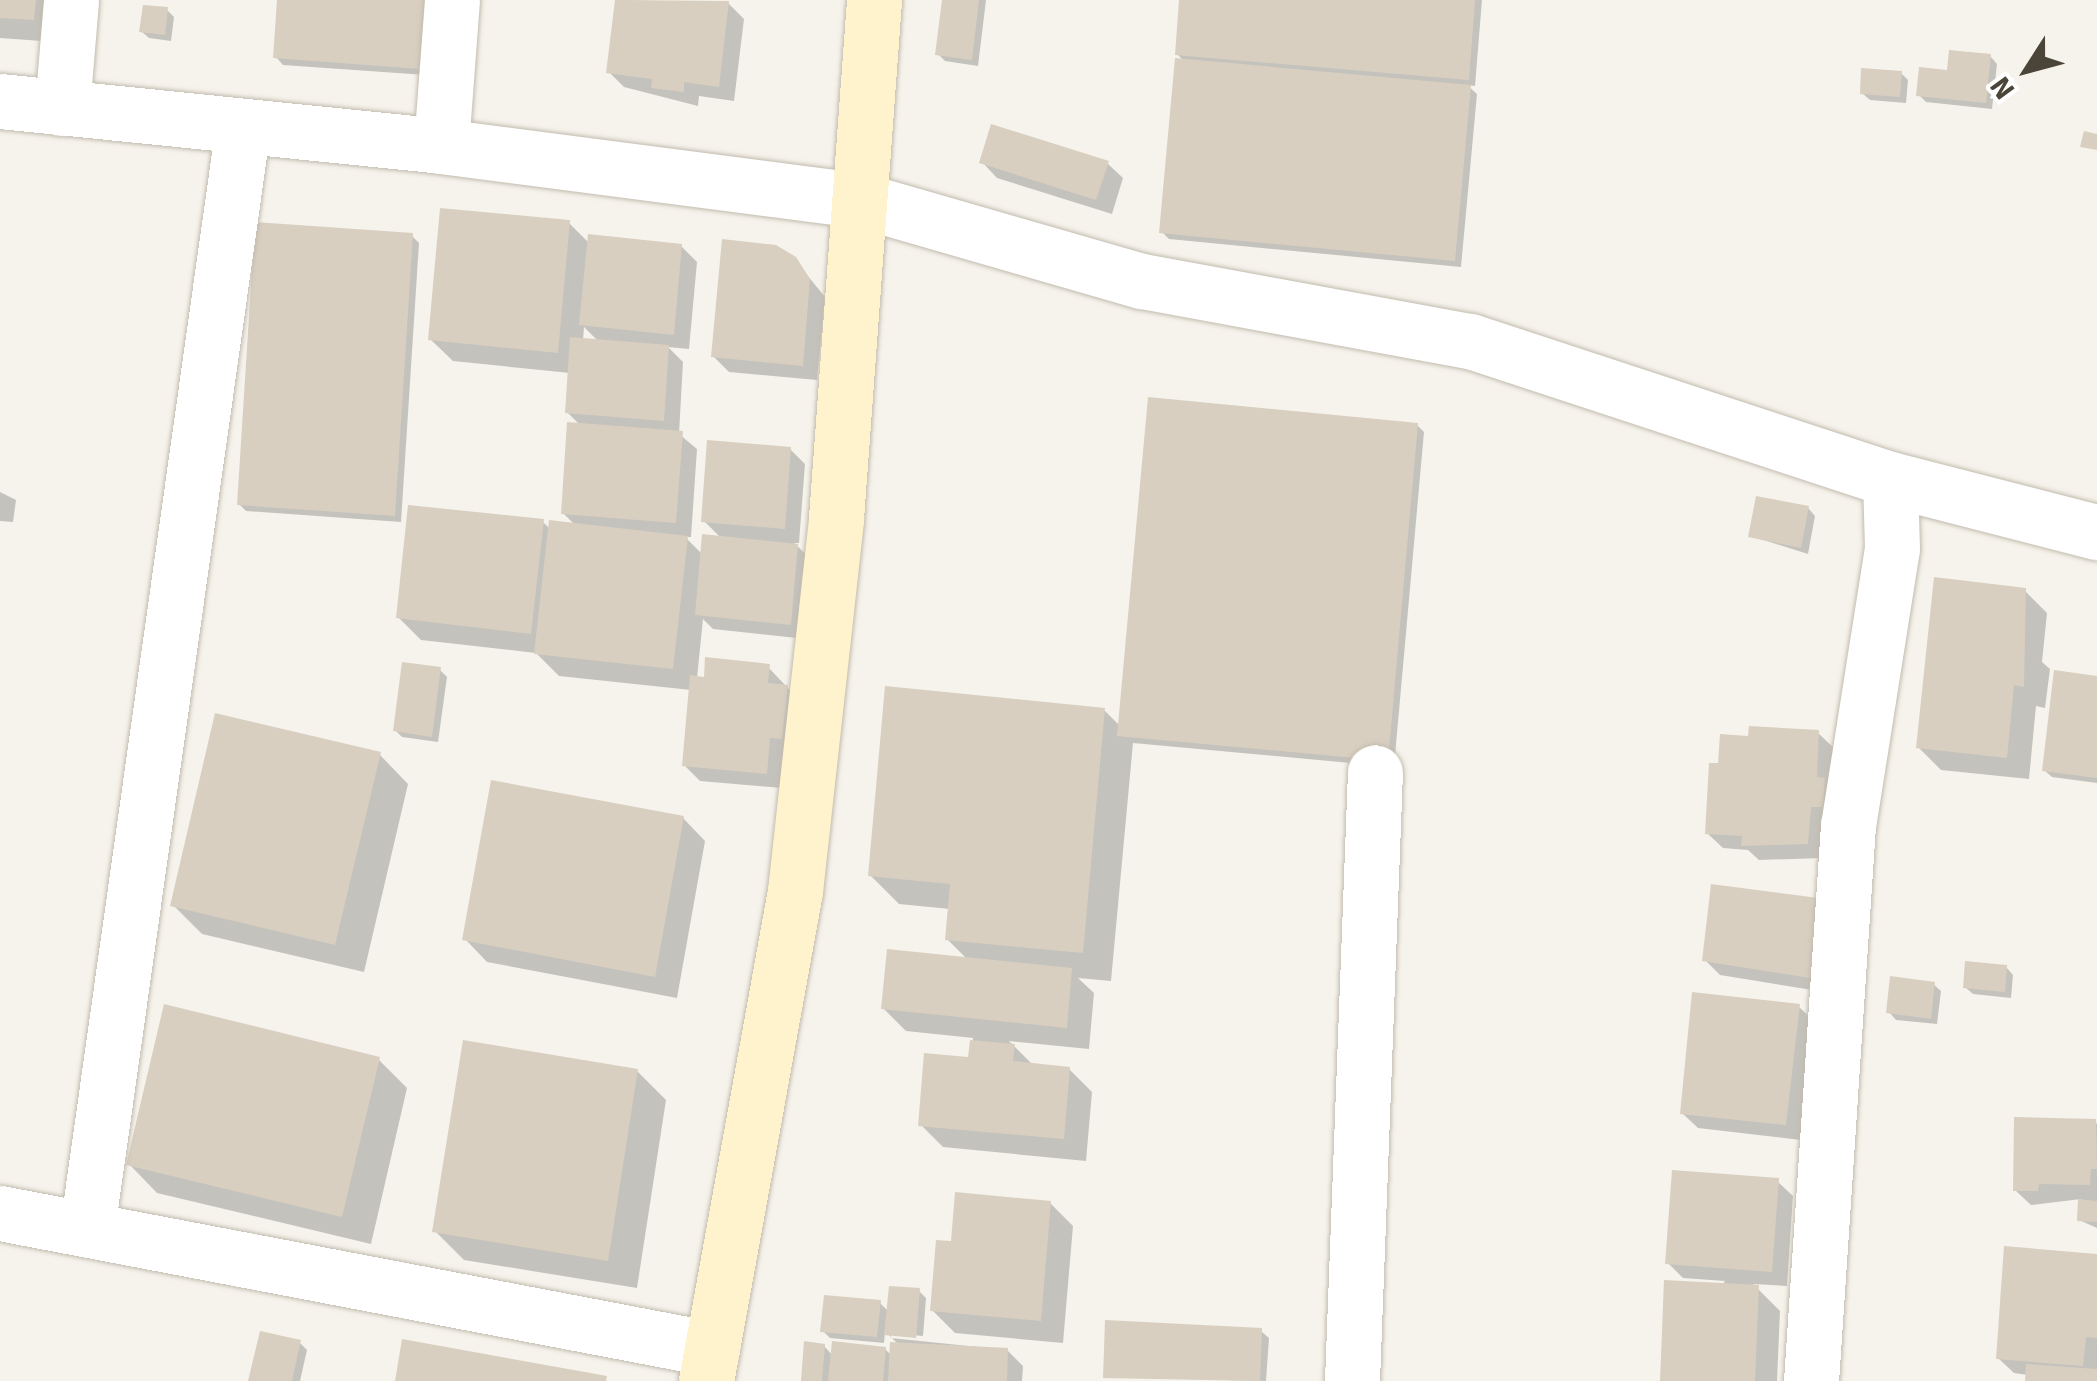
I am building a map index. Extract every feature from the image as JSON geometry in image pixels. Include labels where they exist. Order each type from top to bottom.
[{"type":"street","points":[[62,108],[71,0]]},
{"type":"street","points":[[441,146],[452,0]]},
{"type":"street","points":[[0,1213],[709,1365],[795,892],[864,201],[874,0]]},
{"type":"street","points":[[0,102],[441,146],[864,201],[1142,281],[1470,341],[1890,479],[2097,532]]},
{"type":"street","points":[[87,1229],[243,126]]},
{"type":"street","points":[[1810,1381],[1848,826],[1892,549],[1890,479]]},
{"type":"street","points":[[1352,1381],[1376,772]]},
{"type":"building","points":[[0,0],[36,0],[34,20],[0,18]]},
{"type":"building","points":[[277,0],[438,0],[434,70],[273,58]]},
{"type":"building","points":[[615,0],[729,1],[719,87],[684,82],[684,92],[651,88],[652,79],[606,73]]},
{"type":"building","points":[[942,0],[979,0],[972,60],[935,55]]},
{"type":"building","points":[[1179,0],[1475,0],[1469,80],[1175,55]]},
{"type":"building","points":[[143,5],[168,7],[165,35],[139,32]]},
{"type":"building","points":[[1949,50],[1991,54],[1986,103],[1916,96],[1919,67],[1947,70]]},
{"type":"building","points":[[1175,58],[1471,85],[1455,261],[1159,233]]},
{"type":"building","points":[[1861,68],[1902,71],[1900,97],[1860,94]]},
{"type":"building","points":[[991,124],[1109,161],[1096,200],[979,163]]},
{"type":"building","points":[[2084,131],[2097,134],[2097,150],[2080,147]]},
{"type":"building","points":[[440,208],[570,220],[558,353],[428,340]]},
{"type":"building","points":[[255,222],[413,233],[395,516],[237,505]]},
{"type":"building","points":[[588,234],[682,244],[674,335],[579,325]]},
{"type":"building","points":[[722,239],[776,245],[796,257],[810,279],[803,366],[711,357]]},
{"type":"building","points":[[570,337],[669,345],[664,421],[565,413]]},
{"type":"building","points":[[1148,397],[1418,423],[1388,761],[1117,736]]},
{"type":"building","points":[[567,422],[683,431],[676,523],[561,514]]},
{"type":"building","points":[[707,440],[791,447],[785,529],[701,522]]},
{"type":"building","points":[[1756,496],[1809,506],[1801,548],[1748,537]]},
{"type":"building","points":[[408,505],[544,519],[531,634],[396,618]]},
{"type":"building","points":[[549,520],[688,536],[673,669],[534,654]]},
{"type":"building","points":[[702,534],[798,544],[791,625],[695,615]]},
{"type":"building","points":[[1934,577],[2026,588],[2024,687],[2014,685],[2007,758],[1916,748]]},
{"type":"building","points":[[705,657],[770,664],[768,683],[788,685],[782,739],[770,738],[767,774],[682,766],[690,675],[704,677]]},
{"type":"building","points":[[402,662],[441,667],[432,737],[393,731]]},
{"type":"building","points":[[2054,670],[2097,676],[2097,778],[2042,771]]},
{"type":"building","points":[[885,686],[1105,708],[1083,953],[945,940],[950,884],[868,876]]},
{"type":"building","points":[[215,713],[381,752],[335,945],[170,906]]},
{"type":"building","points":[[1749,726],[1819,730],[1817,777],[1825,778],[1823,807],[1811,807],[1808,844],[1741,846],[1742,836],[1705,834],[1709,763],[1718,763],[1720,734],[1748,736]]},
{"type":"building","points":[[491,780],[684,816],[655,977],[462,940]]},
{"type":"building","points":[[1711,884],[1826,899],[1817,979],[1702,961]]},
{"type":"building","points":[[887,949],[1072,968],[1067,1028],[881,1009]]},
{"type":"building","points":[[1965,961],[2007,965],[2005,992],[1963,988]]},
{"type":"building","points":[[1890,976],[1935,982],[1931,1019],[1886,1013]]},
{"type":"building","points":[[1692,992],[1800,1004],[1786,1125],[1680,1114]]},
{"type":"building","points":[[164,1004],[380,1057],[342,1217],[126,1165]]},
{"type":"building","points":[[463,1040],[638,1069],[608,1261],[432,1232]]},
{"type":"building","points":[[970,1040],[1015,1044],[1013,1061],[1070,1067],[1064,1139],[918,1126],[924,1053],[968,1057]]},
{"type":"building","points":[[2014,1117],[2096,1119],[2097,1169],[2091,1169],[2090,1185],[2039,1184],[2038,1191],[2013,1191]]},
{"type":"building","points":[[1672,1170],[1779,1178],[1772,1272],[1665,1264]]},
{"type":"building","points":[[955,1192],[1051,1201],[1041,1321],[930,1311],[936,1240],[951,1241]]},
{"type":"building","points":[[2078,1199],[2097,1201],[2097,1222],[2077,1221]]},
{"type":"building","points":[[2004,1246],[2097,1254],[2097,1338],[2086,1337],[2083,1366],[1996,1359]]},
{"type":"building","points":[[1664,1280],[1759,1285],[1755,1381],[1660,1381]]},
{"type":"building","points":[[889,1286],[920,1288],[916,1338],[884,1335]]},
{"type":"building","points":[[824,1295],[881,1300],[877,1337],[820,1332]]},
{"type":"building","points":[[1105,1320],[1262,1328],[1260,1381],[1103,1378]]},
{"type":"building","points":[[260,1331],[301,1340],[292,1381],[248,1381]]},
{"type":"building","points":[[402,1339],[607,1376],[606,1381],[395,1381]]},
{"type":"building","points":[[804,1341],[825,1344],[822,1381],[801,1381]]},
{"type":"building","points":[[832,1341],[886,1347],[883,1381],[828,1381]]},
{"type":"building","points":[[890,1342],[1008,1348],[1007,1381],[888,1381]]},
{"type":"building","points":[[2026,1364],[2097,1369],[2097,1381],[2025,1381]]}]
